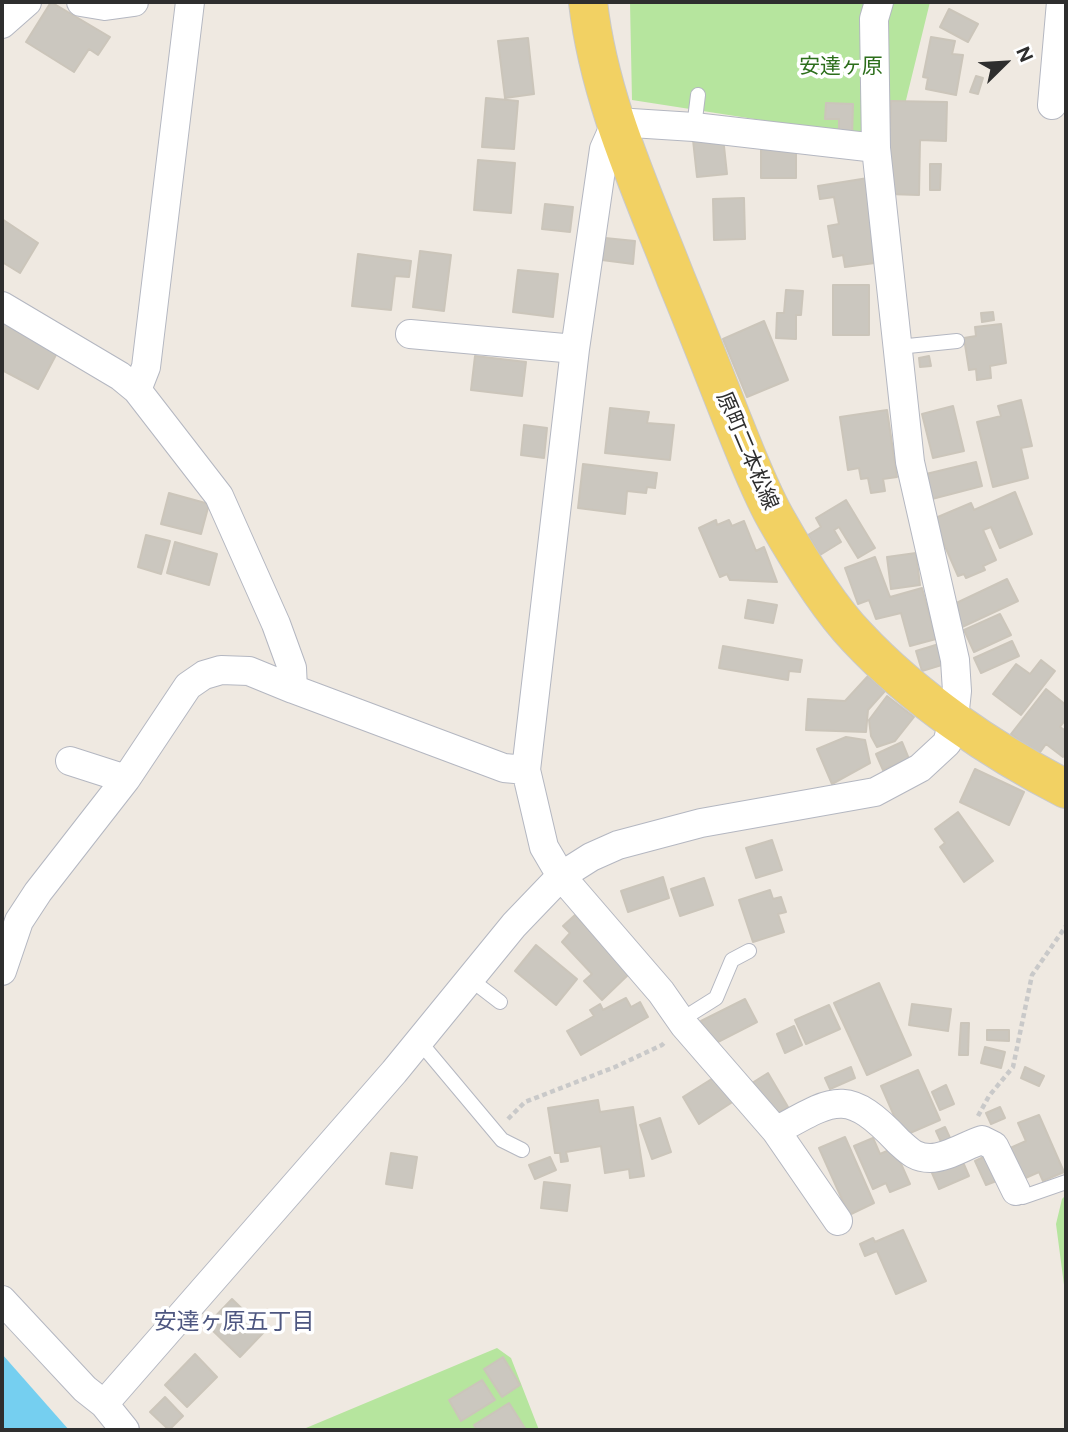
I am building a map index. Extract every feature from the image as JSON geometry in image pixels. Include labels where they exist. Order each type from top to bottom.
[{"type":"main road","name":"原町二本松線","points":[[588,2],[595,42],[616,122],[645,203],[752,469],[776,518],[855,636],[906,683],[987,746],[1066,789]]},
{"type":"street","points":[[2,24],[27,2]]},
{"type":"street","points":[[81,2],[104,6],[134,2]]},
{"type":"street","points":[[137,390],[146,367],[190,2]]},
{"type":"street","points":[[104,1404],[419,1041],[514,925],[561,876],[591,857],[618,845],[664,832],[875,792],[920,768],[947,743],[954,719],[957,691],[955,660],[909,462],[876,148],[874,19],[879,2]]},
{"type":"street","points":[[1052,105],[1061,2]]},
{"type":"street","points":[[838,1221],[776,1131],[561,876],[544,847],[526,770],[575,349],[604,149],[616,122],[694,127],[876,148]]},
{"type":"street","points":[[2,306],[97,361],[137,390],[219,496],[276,624],[292,668],[293,689]]},
{"type":"street","points":[[410,334],[575,349]]},
{"type":"street","points":[[2,971],[19,921],[38,891],[126,779],[188,686],[204,675],[221,670],[249,671],[504,768],[526,770]]},
{"type":"street","points":[[70,761],[126,779]]},
{"type":"street","points":[[776,1131],[830,1103],[845,1102],[861,1109],[914,1156],[933,1158],[982,1140],[994,1146],[1016,1191]]},
{"type":"street","points":[[2,1300],[85,1389],[104,1404],[125,1430]]},
{"type":"lane","points":[[694,127],[698,95]]},
{"type":"lane","points":[[898,347],[957,341]]},
{"type":"lane","points":[[681,1020],[716,998],[732,960],[749,951]]},
{"type":"lane","points":[[470,979],[500,1002]]},
{"type":"lane","points":[[419,1041],[502,1140],[522,1150]]},
{"type":"lane","points":[[1016,1191],[1023,1197],[1066,1182]]},
{"type":"path","points":[[960,1147],[989,1096],[1013,1068],[1032,975],[1066,926]]},
{"type":"path","points":[[495,1132],[525,1102],[615,1067],[662,1045],[681,1020]]},
{"type":"green space","name":"安達ヶ原","points":[[630,2],[930,2],[896,141],[632,100]]},
{"type":"green space","points":[[1066,1195],[1066,1300],[1056,1224],[1062,1199]]},
{"type":"green space","points":[[497,1348],[511,1358],[539,1430],[306,1428]]},
{"type":"water","points":[[2,1354],[69,1430],[2,1430]]},
{"type":"building","points":[[51,2],[110,37],[98,55],[89,49],[74,72],[26,42]]},
{"type":"building","points":[[949,9],[978,24],[968,42],[940,27]]},
{"type":"building","points":[[931,37],[955,41],[952,54],[963,55],[956,95],[926,89],[928,78],[923,77]]},
{"type":"building","points":[[528,38],[534,94],[505,98],[498,41]]},
{"type":"building","points":[[976,76],[983,78],[978,94],[970,92]]},
{"type":"building","points":[[486,98],[518,101],[514,149],[482,147]]},
{"type":"building","points":[[891,101],[947,102],[946,141],[920,140],[919,195],[888,194]]},
{"type":"building","points":[[826,103],[853,104],[852,137],[839,137],[839,119],[825,119]]},
{"type":"building","points":[[723,137],[727,174],[697,177],[693,140]]},
{"type":"building","points":[[761,147],[796,147],[796,178],[761,178]]},
{"type":"building","points":[[478,160],[515,163],[511,213],[474,210]]},
{"type":"building","points":[[930,164],[941,164],[940,190],[930,190]]},
{"type":"building","points":[[868,178],[882,262],[845,267],[843,255],[833,257],[828,226],[839,224],[834,197],[820,199],[818,186]]},
{"type":"building","points":[[744,198],[745,239],[714,240],[713,199]]},
{"type":"building","points":[[545,204],[573,207],[570,232],[542,229]]},
{"type":"building","points":[[2,219],[38,243],[20,273],[2,262]]},
{"type":"building","points":[[605,238],[635,241],[633,264],[602,260]]},
{"type":"building","points":[[420,251],[451,255],[444,311],[413,307]]},
{"type":"building","points":[[358,254],[411,261],[409,277],[395,276],[391,310],[352,306]]},
{"type":"building","points":[[518,270],[558,274],[553,317],[513,312]]},
{"type":"building","points":[[833,285],[869,285],[869,335],[833,335]]},
{"type":"building","points":[[786,290],[803,291],[801,315],[796,315],[796,339],[776,338],[777,313],[784,313]]},
{"type":"building","points":[[993,312],[994,320],[982,322],[981,313]]},
{"type":"building","points":[[764,321],[788,380],[747,397],[723,339]]},
{"type":"building","points":[[2,322],[57,353],[38,389],[2,370]]},
{"type":"building","points":[[1001,324],[1006,363],[990,366],[991,378],[977,380],[976,369],[969,370],[964,338],[976,336],[975,327]]},
{"type":"building","points":[[475,356],[526,362],[522,396],[471,390]]},
{"type":"building","points":[[929,356],[931,366],[920,367],[919,358]]},
{"type":"building","points":[[1021,400],[1032,446],[1021,448],[1028,478],[993,487],[977,422],[1001,416],[998,406]]},
{"type":"building","points":[[953,406],[964,451],[933,458],[922,414]]},
{"type":"building","points":[[610,408],[649,412],[647,423],[674,425],[670,460],[605,453]]},
{"type":"building","points":[[887,410],[897,477],[883,479],[885,491],[871,493],[868,478],[861,479],[859,468],[848,470],[840,417]]},
{"type":"building","points":[[524,425],[547,428],[544,458],[521,455]]},
{"type":"building","points":[[976,462],[982,486],[932,499],[926,474]]},
{"type":"building","points":[[583,464],[657,473],[655,488],[647,487],[646,493],[627,491],[625,514],[578,508]]},
{"type":"building","points":[[1015,492],[1032,534],[1000,548],[991,527],[983,530],[996,560],[983,566],[985,570],[966,578],[964,574],[958,576],[933,519],[971,503],[974,510]]},
{"type":"building","points":[[169,493],[209,504],[201,534],[161,524]]},
{"type":"building","points":[[846,500],[875,548],[858,558],[839,527],[834,530],[841,542],[820,555],[808,535],[821,527],[816,518]]},
{"type":"building","points":[[716,520],[717,525],[729,520],[732,526],[744,521],[756,551],[764,547],[777,582],[730,580],[727,574],[720,577],[699,528]]},
{"type":"building","points":[[146,535],[170,541],[161,574],[138,567]]},
{"type":"building","points":[[175,542],[217,554],[209,585],[167,573]]},
{"type":"building","points":[[916,553],[920,585],[891,589],[887,557]]},
{"type":"building","points":[[875,557],[890,597],[922,588],[936,639],[910,646],[901,613],[876,619],[869,600],[858,604],[845,568]]},
{"type":"building","points":[[1007,579],[1018,601],[960,628],[950,606]]},
{"type":"building","points":[[748,600],[777,605],[773,623],[745,618]]},
{"type":"building","points":[[1000,614],[1011,635],[974,652],[964,630]]},
{"type":"building","points":[[1012,641],[1019,656],[981,673],[974,658]]},
{"type":"building","points":[[939,644],[945,664],[922,671],[916,651]]},
{"type":"building","points":[[723,646],[802,660],[800,672],[789,671],[788,680],[719,668]]},
{"type":"building","points":[[1041,660],[1055,671],[1021,715],[993,694],[1016,664],[1030,674]]},
{"type":"building","points":[[868,676],[885,691],[868,710],[866,732],[806,730],[808,699],[845,701]]},
{"type":"building","points":[[1046,689],[1066,705],[1066,719],[1060,727],[1066,731],[1066,753],[1063,757],[1046,744],[1038,755],[1011,734]]},
{"type":"building","points":[[887,696],[914,717],[895,741],[877,747],[871,736],[869,720]]},
{"type":"building","points":[[846,737],[865,740],[870,763],[832,784],[817,749]]},
{"type":"building","points":[[902,742],[909,759],[883,770],[876,754]]},
{"type":"building","points":[[975,769],[1024,792],[1009,825],[960,802]]},
{"type":"building","points":[[958,812],[993,861],[964,882],[940,847],[945,843],[935,829]]},
{"type":"building","points":[[772,840],[782,870],[756,878],[746,848]]},
{"type":"building","points":[[663,877],[669,898],[628,912],[621,891]]},
{"type":"building","points":[[704,878],[713,905],[680,916],[671,889]]},
{"type":"building","points":[[770,890],[773,899],[781,897],[786,912],[778,914],[784,932],[753,942],[739,900]]},
{"type":"building","points":[[575,915],[630,973],[602,1000],[584,981],[592,974],[562,942],[570,933],[563,926]]},
{"type":"building","points":[[536,945],[577,979],[556,1005],[515,971]]},
{"type":"building","points":[[879,983],[911,1055],[867,1075],[834,1003]]},
{"type":"building","points":[[626,998],[631,1007],[640,1002],[648,1017],[581,1055],[567,1031],[594,1016],[590,1010],[600,1004],[603,1010]]},
{"type":"building","points":[[745,999],[757,1022],[712,1045],[701,1021]]},
{"type":"building","points":[[912,1004],[951,1009],[948,1031],[909,1025]]},
{"type":"building","points":[[829,1005],[840,1029],[806,1044],[795,1020]]},
{"type":"building","points":[[961,1023],[969,1023],[968,1055],[959,1055]]},
{"type":"building","points":[[794,1026],[802,1045],[785,1053],[777,1034]]},
{"type":"building","points":[[987,1030],[1009,1030],[1009,1041],[987,1040]]},
{"type":"building","points":[[985,1047],[1005,1052],[1001,1068],[981,1063]]},
{"type":"building","points":[[851,1067],[855,1078],[830,1089],[825,1078]]},
{"type":"building","points":[[1025,1067],[1044,1076],[1039,1086],[1021,1078]]},
{"type":"building","points":[[918,1070],[940,1120],[903,1136],[881,1086]]},
{"type":"building","points":[[768,1073],[788,1107],[772,1117],[752,1083]]},
{"type":"building","points":[[718,1075],[734,1101],[699,1124],[683,1097]]},
{"type":"building","points":[[946,1085],[954,1104],[940,1110],[932,1092]]},
{"type":"building","points":[[598,1100],[600,1112],[633,1107],[644,1176],[630,1178],[629,1169],[605,1173],[601,1146],[566,1152],[568,1161],[561,1162],[560,1153],[555,1153],[548,1108]]},
{"type":"building","points":[[1000,1107],[1005,1118],[991,1124],[986,1113]]},
{"type":"building","points":[[1039,1115],[1064,1172],[1043,1181],[1039,1172],[1021,1180],[1008,1149],[1026,1141],[1018,1123]]},
{"type":"building","points":[[660,1118],[671,1152],[652,1159],[640,1125]]},
{"type":"building","points":[[945,1127],[951,1140],[942,1144],[936,1131]]},
{"type":"building","points":[[845,1137],[874,1203],[849,1215],[819,1148]]},
{"type":"building","points":[[873,1138],[880,1154],[894,1148],[910,1184],[890,1192],[886,1183],[873,1189],[854,1146]]},
{"type":"building","points":[[391,1153],[417,1157],[412,1188],[386,1184]]},
{"type":"building","points":[[988,1155],[999,1180],[986,1185],[975,1161]]},
{"type":"building","points":[[550,1157],[556,1170],[535,1179],[529,1165]]},
{"type":"building","points":[[962,1160],[969,1176],[939,1189],[932,1173]]},
{"type":"building","points":[[544,1182],[570,1185],[567,1211],[541,1208]]},
{"type":"building","points":[[903,1230],[926,1281],[896,1294],[877,1251],[865,1256],[860,1244],[873,1238],[875,1242]]},
{"type":"building","points":[[232,1299],[265,1331],[240,1357],[207,1325]]},
{"type":"building","points":[[195,1354],[217,1377],[187,1407],[165,1385]]},
{"type":"building","points":[[503,1357],[520,1385],[502,1397],[484,1369]]},
{"type":"building","points":[[482,1380],[495,1400],[461,1421],[449,1400]]},
{"type":"building","points":[[165,1397],[183,1416],[169,1430],[150,1412]]},
{"type":"building","points":[[509,1403],[526,1430],[477,1430],[474,1425]]},
{"type":"district","name":"安達ヶ原五丁目","points":[[234,1322]]}]
